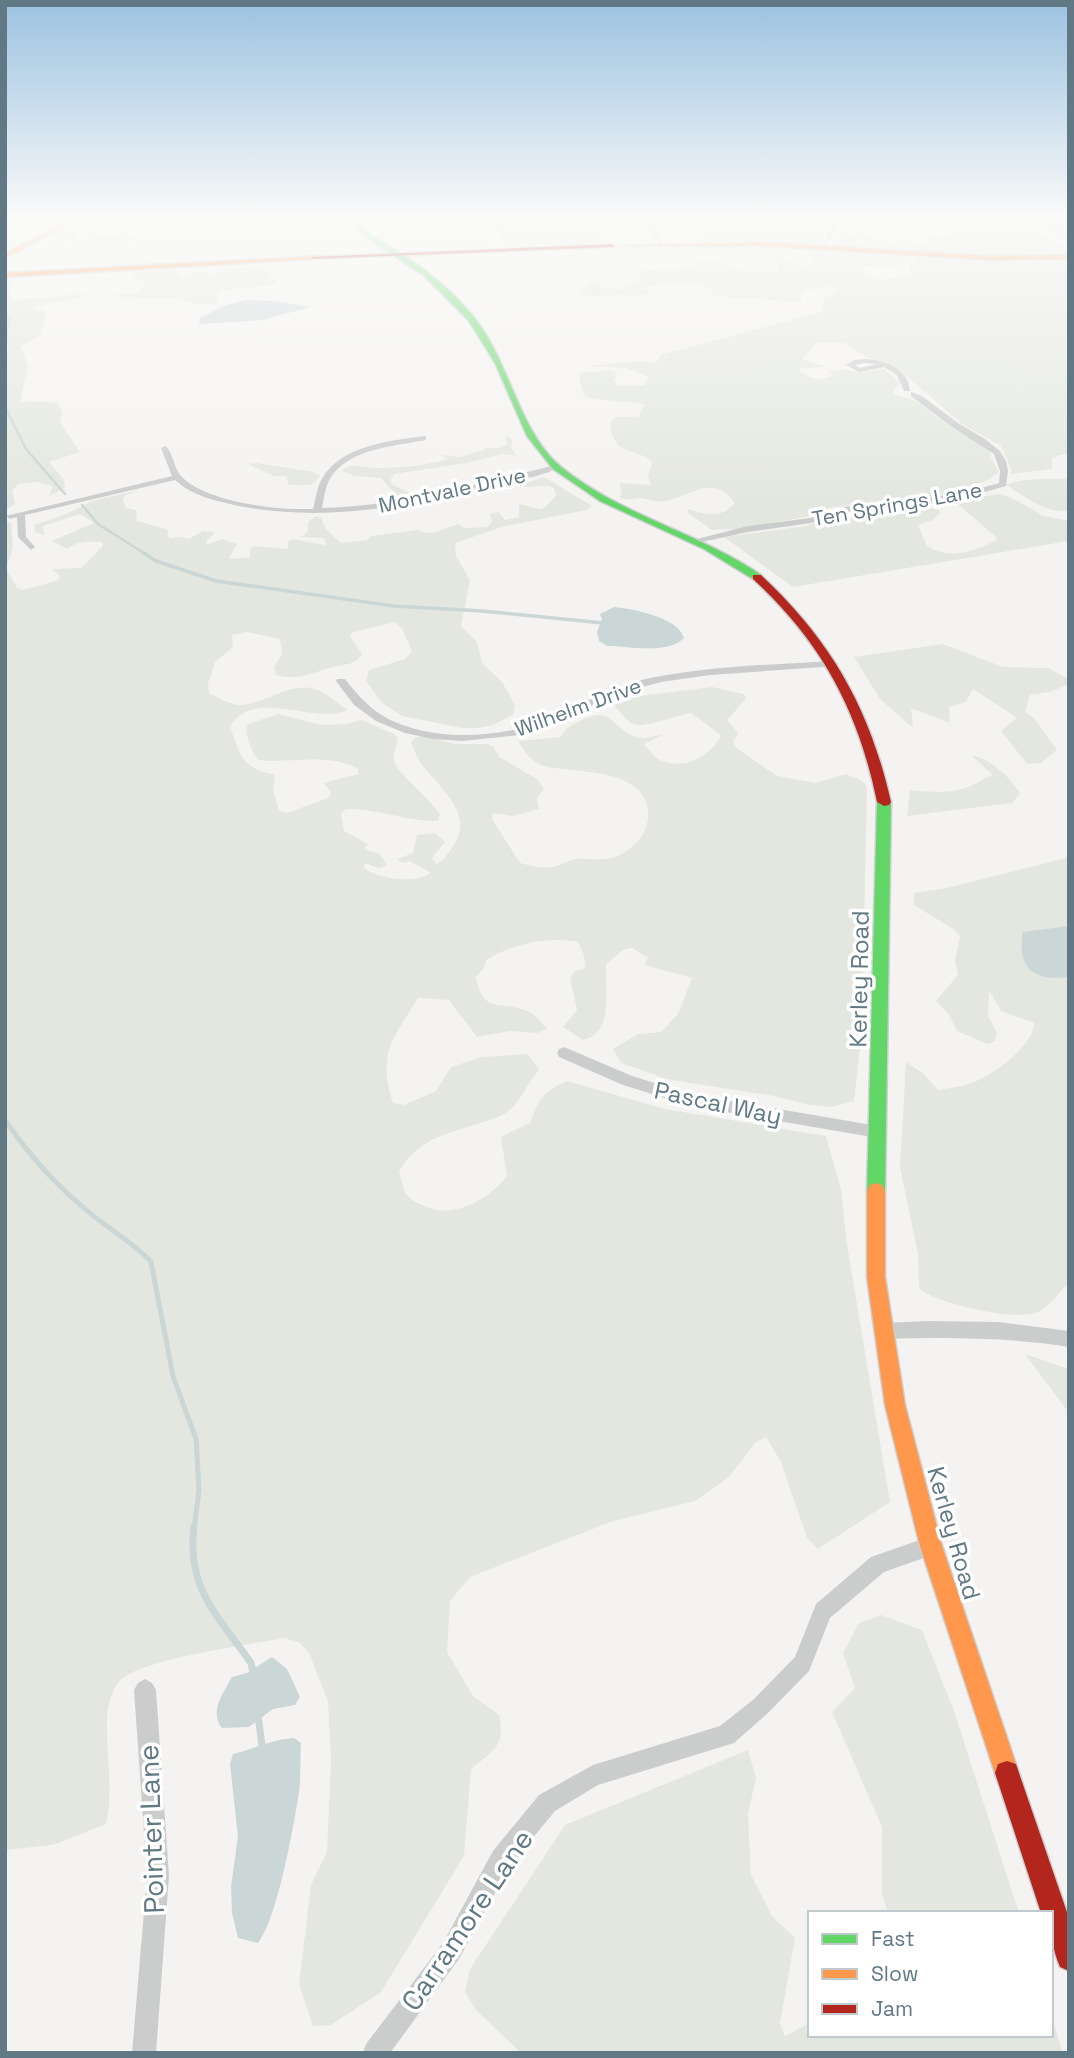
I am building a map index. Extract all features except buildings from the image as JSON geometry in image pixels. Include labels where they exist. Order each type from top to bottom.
[{"type":"street","name":"Kerley Road","points":[[462,312],[480,329],[540,452],[555,467],[609,502],[700,541],[751,572],[780,595],[809,626],[833,664],[865,732],[879,773],[885,807],[876,1277],[882,1331],[895,1405],[931,1546],[1069,1958]]},
{"type":"street","name":"Ten Springs Lane","points":[[700,541],[748,529],[811,520],[844,510],[960,496],[1003,484],[1005,475],[993,446],[955,425],[911,391],[902,376],[884,365]]},
{"type":"street","points":[[317,510],[329,474],[345,461],[376,447],[423,438]]},
{"type":"street","points":[[10,516],[176,477],[165,448]]},
{"type":"street","name":"Montvale Drive","points":[[176,477],[206,495],[231,502],[264,508],[317,510],[414,501],[555,467]]},
{"type":"street","points":[[21,515],[22,537],[31,547]]},
{"type":"street","name":"Wilhelm Drive","points":[[341,681],[346,692],[356,702],[393,724],[432,734],[473,737],[504,734],[537,726],[607,693],[641,683],[833,664]]},
{"type":"street","name":"Pascal Way","points":[[564,1053],[628,1081],[667,1094],[771,1115],[878,1132]]},
{"type":"street","points":[[882,1331],[966,1328],[1037,1333],[1069,1339]]},
{"type":"street","name":"Carramore Lane","points":[[375,2053],[451,1951],[501,1859],[547,1803],[593,1776],[726,1735],[761,1706],[802,1664],[823,1611],[878,1564],[931,1546]]},
{"type":"street","name":"Pointer Lane","points":[[144,2053],[158,1876],[145,1690]]},
{"type":"shaded area","points":[[5,312],[47,312],[40,335],[21,347],[28,366],[20,402],[58,404],[62,413],[60,423],[80,452],[49,462],[64,480],[65,488],[49,496],[53,486],[36,482],[19,484],[12,491],[15,504],[6,510]]},
{"type":"shaded area","points":[[212,312],[292,312],[262,320],[199,324],[200,318]]},
{"type":"shaded area","points":[[821,312],[1069,312],[1069,455],[1052,459],[1052,469],[1009,474],[1012,470],[1001,446],[962,424],[901,371],[866,357],[844,343],[818,342],[802,359],[827,367],[800,368],[803,373],[820,379],[833,375],[829,372],[841,369],[863,372],[884,369],[901,383],[894,389],[893,394],[916,401],[958,432],[988,445],[991,458],[999,472],[975,486],[925,499],[835,507],[811,516],[738,529],[712,530],[687,512],[688,509],[719,514],[730,508],[735,503],[719,489],[703,488],[663,501],[620,497],[622,491],[619,483],[651,485],[648,476],[652,462],[620,447],[612,435],[610,424],[615,417],[638,417],[645,404],[588,398],[583,394],[579,373],[610,370],[618,373],[614,379],[618,386],[644,385],[649,377],[626,368],[588,366],[643,361],[650,364],[658,361],[660,355]]},
{"type":"shaded area","points":[[506,435],[512,440],[511,447],[516,456],[502,454],[467,463],[394,474],[390,480],[391,484],[412,494],[400,499],[381,478],[354,476],[342,471],[354,466],[402,467],[448,459],[440,455],[459,457],[485,448],[500,448],[507,445]]},
{"type":"shaded area","points":[[248,464],[314,472],[320,476],[311,485],[289,485],[286,476],[273,476]]},
{"type":"shaded area","points":[[544,477],[592,506],[587,510],[505,526],[455,543],[456,556],[470,580],[461,626],[477,642],[482,663],[502,682],[515,705],[513,715],[493,725],[462,728],[402,716],[381,702],[366,681],[369,670],[405,659],[412,651],[402,629],[395,622],[353,632],[350,636],[362,654],[356,661],[298,677],[276,675],[274,667],[282,654],[280,639],[247,632],[232,635],[233,647],[215,662],[208,684],[209,693],[240,705],[305,687],[319,691],[348,710],[319,714],[285,709],[254,709],[240,715],[230,727],[248,764],[273,774],[273,789],[279,811],[287,813],[328,798],[331,793],[324,783],[358,774],[358,769],[335,761],[258,760],[247,737],[248,724],[279,714],[321,725],[346,724],[361,720],[394,734],[398,738],[394,757],[396,765],[435,808],[440,815],[438,821],[358,809],[346,809],[341,814],[344,831],[368,844],[364,849],[380,854],[387,865],[379,868],[364,863],[365,869],[398,879],[431,873],[410,861],[402,863],[397,859],[413,853],[417,835],[435,833],[445,842],[432,858],[436,864],[447,855],[459,835],[458,812],[445,791],[419,760],[411,742],[416,737],[424,736],[455,744],[488,744],[494,747],[499,757],[537,779],[544,789],[537,798],[539,809],[513,816],[493,813],[492,819],[520,863],[540,867],[555,866],[577,859],[611,858],[623,853],[642,836],[648,820],[648,811],[639,791],[629,783],[601,774],[544,766],[529,756],[518,741],[561,737],[572,725],[599,715],[605,716],[627,733],[639,738],[664,734],[644,744],[653,755],[669,763],[696,760],[717,743],[721,735],[691,713],[635,725],[614,705],[640,696],[712,687],[744,694],[746,699],[727,720],[738,733],[733,742],[735,747],[777,776],[815,783],[846,774],[862,781],[867,787],[862,1028],[854,1101],[832,1107],[810,1105],[774,1096],[666,1079],[621,1063],[613,1049],[638,1034],[661,1032],[678,1014],[692,978],[644,965],[648,958],[632,948],[623,950],[606,964],[606,1009],[600,1029],[583,1040],[563,1027],[577,1010],[570,978],[575,971],[585,968],[584,955],[578,942],[566,940],[530,943],[496,954],[486,960],[484,968],[476,977],[484,998],[496,1005],[531,1013],[547,1029],[537,1033],[510,1031],[477,1037],[449,1000],[418,998],[390,1047],[387,1071],[393,1103],[404,1105],[436,1091],[451,1067],[482,1057],[528,1054],[539,1070],[508,1111],[488,1121],[432,1140],[420,1147],[399,1171],[408,1197],[433,1209],[445,1211],[479,1200],[499,1185],[507,1176],[501,1137],[530,1123],[543,1097],[567,1081],[665,1109],[826,1136],[841,1189],[846,1238],[890,1502],[818,1549],[807,1538],[781,1462],[766,1437],[755,1443],[729,1477],[695,1501],[613,1521],[470,1577],[450,1601],[447,1652],[473,1696],[499,1715],[501,1734],[496,1747],[471,1769],[464,1856],[381,1992],[331,2025],[313,2026],[299,1984],[311,1885],[327,1852],[331,1761],[328,1701],[309,1653],[299,1642],[284,1638],[199,1653],[154,1664],[123,1678],[110,1698],[108,1710],[109,1799],[106,1824],[53,1845],[5,1850],[5,521],[11,523],[13,548],[6,568],[17,588],[23,590],[59,580],[60,576],[52,569],[81,568],[103,546],[102,542],[83,542],[67,549],[52,541],[94,523],[80,514],[43,526],[44,535],[35,532],[35,525],[92,501],[139,490],[124,496],[123,501],[126,508],[136,510],[137,521],[169,530],[167,535],[170,538],[189,539],[203,531],[213,532],[206,541],[207,545],[222,539],[237,544],[229,558],[232,559],[250,557],[250,549],[254,546],[288,549],[288,541],[293,539],[326,544],[324,538],[301,537],[308,531],[308,522],[316,516],[321,518],[326,529],[341,543],[418,530],[436,532],[458,524],[464,528],[488,527],[492,522],[490,514],[499,512],[505,520],[519,517],[519,504],[540,509],[547,506],[556,495],[554,488],[520,485]]},
{"type":"shaded area","points":[[1069,478],[1069,510],[1061,511],[1036,504],[1006,485],[1029,480]]},
{"type":"shaded area","points":[[999,494],[1012,498],[1044,516],[1069,521],[1069,541],[793,587],[724,537],[806,526],[832,517],[859,517],[920,506],[939,510],[940,513],[933,520],[918,525],[927,546],[945,553],[962,553],[997,540],[954,501]]},
{"type":"shaded area","points":[[614,607],[664,619],[680,631],[684,638],[677,643],[658,648],[607,646],[599,641],[597,632],[602,619],[600,614]]},
{"type":"shaded area","points":[[943,644],[1003,667],[1048,668],[1069,679],[1069,684],[1050,692],[1030,695],[1025,712],[1035,719],[1057,750],[1041,763],[1027,764],[1001,731],[1017,718],[973,689],[966,702],[949,707],[950,723],[911,708],[913,728],[880,699],[854,657]]},
{"type":"shaded area","points":[[971,755],[992,764],[1012,782],[1020,794],[1012,803],[907,816],[910,790],[958,790],[993,775]]},
{"type":"shaded area","points":[[1069,857],[1069,1282],[1038,1312],[1013,1315],[977,1310],[942,1300],[919,1288],[918,1254],[900,1167],[906,1062],[924,1074],[938,1090],[967,1084],[990,1074],[1020,1050],[1032,1032],[1034,1023],[1001,1011],[989,990],[988,1016],[997,1033],[995,1041],[987,1044],[957,1031],[949,1015],[936,1001],[958,975],[955,960],[960,937],[955,930],[914,905],[914,893],[947,888]]},
{"type":"shaded area","points":[[1069,926],[1069,977],[1046,977],[1031,970],[1022,955],[1023,932]]},
{"type":"shaded area","points":[[1025,1354],[1069,1369],[1069,1413]]},
{"type":"shaded area","points":[[881,1615],[922,1630],[954,1711],[1018,1911],[887,1911],[882,1894],[882,1827],[832,1712],[855,1688],[843,1653],[859,1623]]},
{"type":"shaded area","points":[[272,1657],[287,1669],[300,1697],[295,1705],[273,1709],[249,1727],[222,1728],[218,1722],[217,1709],[232,1677],[247,1673]]},
{"type":"shaded area","points":[[294,1738],[301,1743],[297,1807],[278,1894],[258,1943],[238,1938],[232,1913],[231,1887],[238,1836],[230,1764],[233,1754]]},
{"type":"shaded area","points":[[748,1750],[756,1778],[748,1814],[751,1875],[772,1916],[795,1938],[780,2023],[785,2036],[808,2024],[808,2037],[1053,2037],[1053,2021],[1063,2053],[521,2053],[476,2010],[465,1992],[470,1969],[565,1825]]},
{"type":"waterway","points":[[5,313],[10,317],[5,340]]},
{"type":"waterway","points":[[5,407],[26,449],[65,494]]},
{"type":"waterway","points":[[82,505],[98,524],[147,555]]},
{"type":"waterway","points":[[147,555],[156,561],[216,581],[394,606],[482,611],[603,623]]},
{"type":"waterway","points":[[5,1120],[62,1188],[151,1262],[173,1376],[196,1439],[199,1490],[194,1529]]},
{"type":"waterway","points":[[194,1527],[193,1548],[200,1584],[216,1615],[251,1663],[253,1673]]},
{"type":"waterway","points":[[258,1716],[263,1753]]},
{"type":"traffic: fast","points":[[466,312],[499,363],[531,436],[556,467],[603,499],[708,547],[757,577]]},
{"type":"traffic: fast","points":[[876,1191],[884,802]]},
{"type":"traffic: slow","points":[[876,1191],[876,1277],[895,1405],[931,1546],[1007,1773]]},
{"type":"traffic: jam","points":[[757,577],[803,624],[840,678],[867,738],[884,802]]},
{"type":"traffic: jam","points":[[1007,1773],[1069,1958]]}]
